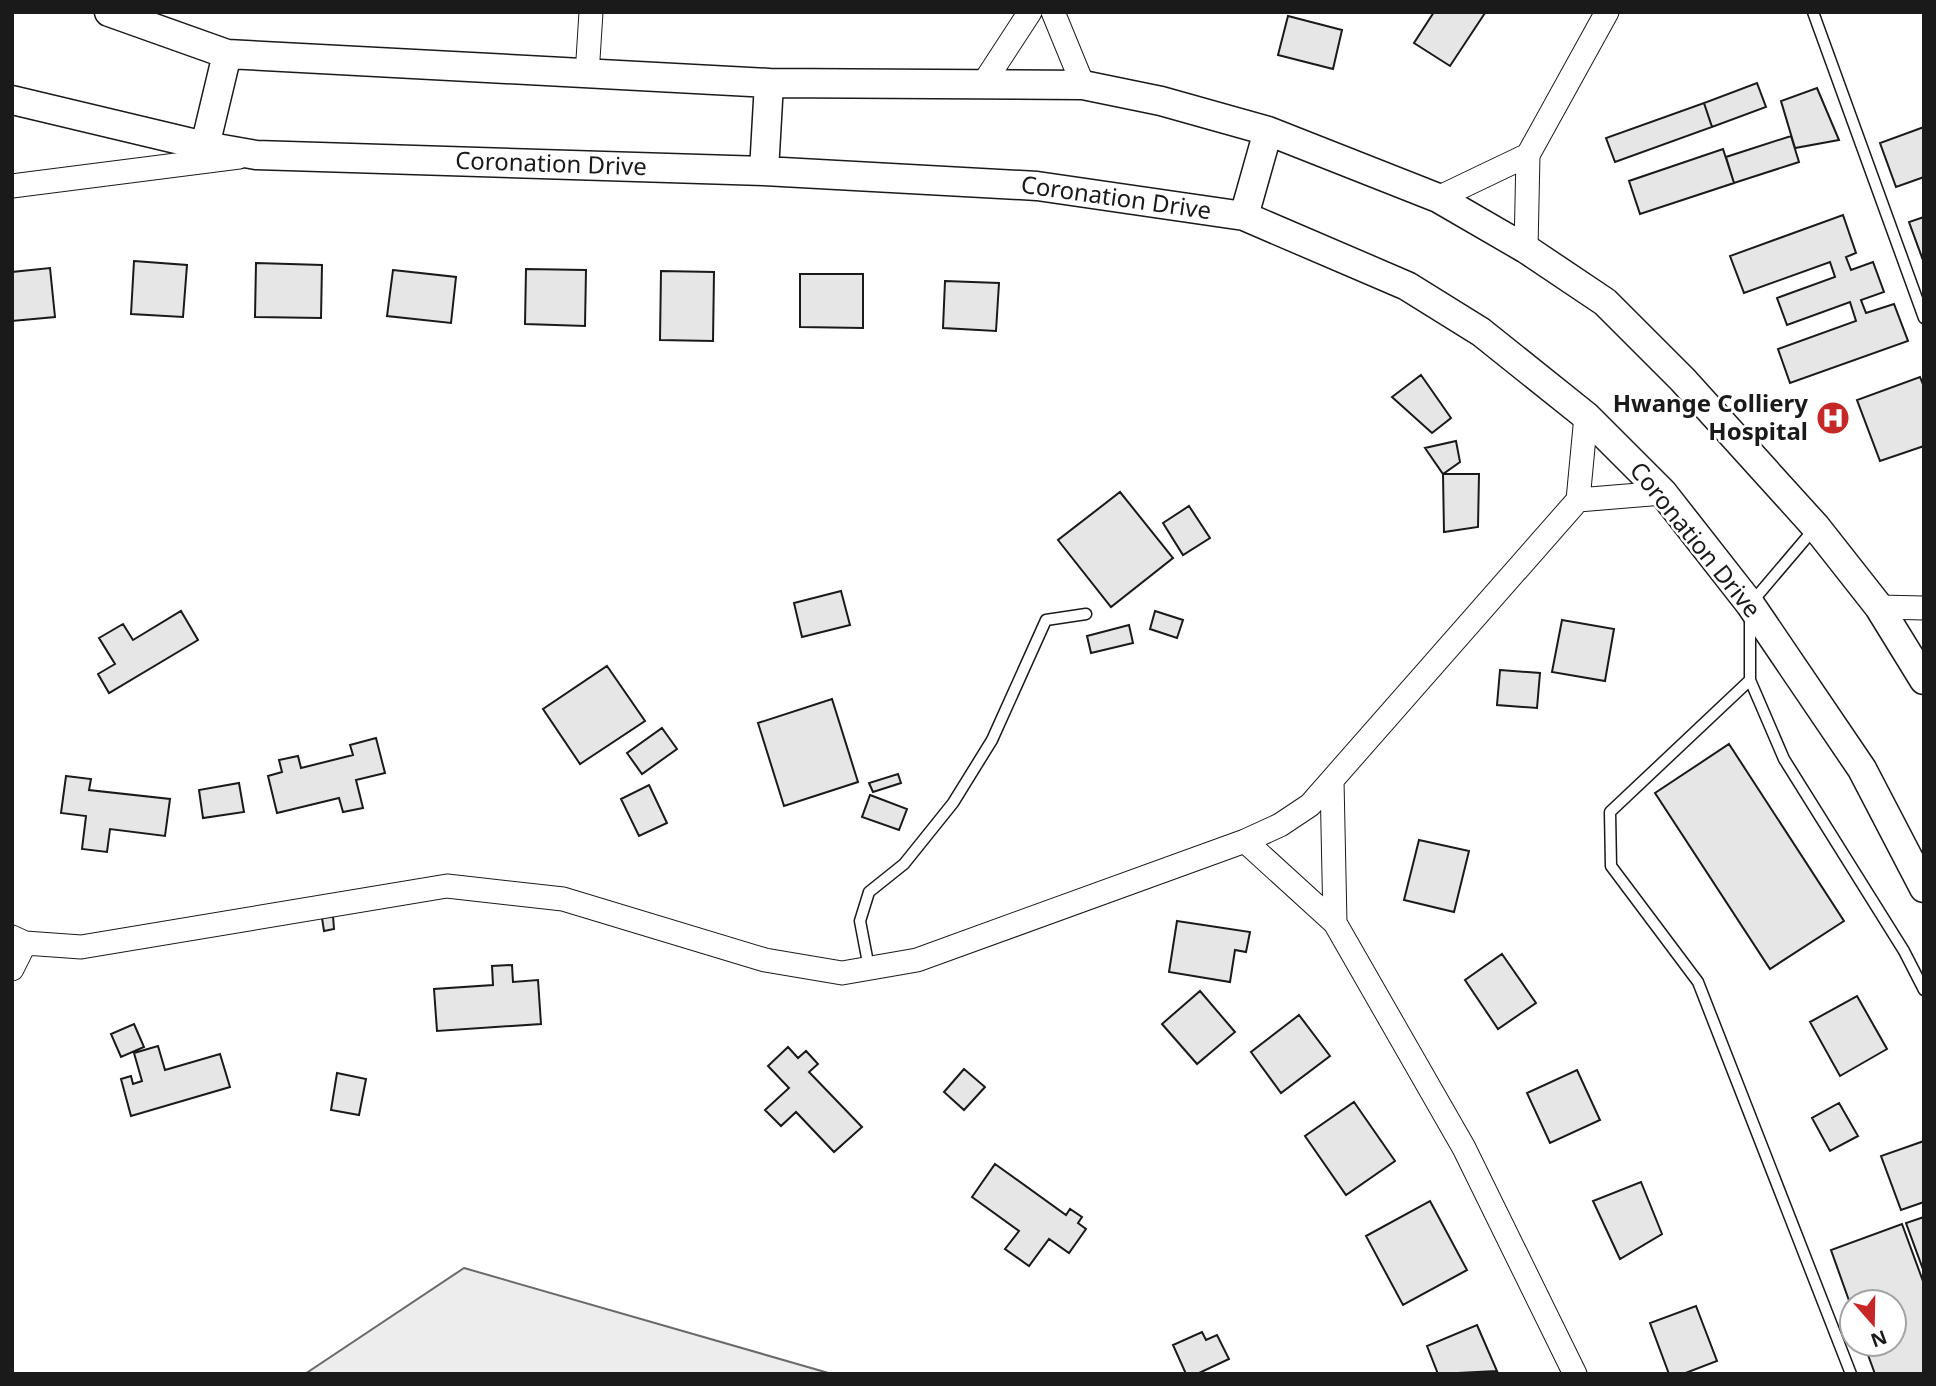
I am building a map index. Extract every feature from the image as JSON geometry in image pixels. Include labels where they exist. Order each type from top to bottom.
[{"type":"street","points":[[108,12],[228,54],[769,83],[1083,85],[1161,101],[1268,131],[1438,198],[1526,249],[1605,302],[1683,380],[1816,527],[1921,665]]},
{"type":"street","points":[[587,75],[591,12]]},
{"type":"street","points":[[984,84],[1030,12]]},
{"type":"street","points":[[1053,12],[1083,85]]},
{"type":"street","points":[[1526,249],[1528,155],[1607,12]]},
{"type":"street","points":[[205,146],[228,54]]},
{"type":"street","points":[[764,171],[769,83]]},
{"type":"street","name":"Coronation Drive","points":[[12,100],[205,146],[256,155],[764,171],[1037,186],[1244,216],[1407,286],[1481,332],[1586,416],[1663,493],[1750,604],[1863,769],[1924,888]]},
{"type":"street","points":[[1244,216],[1268,131]]},
{"type":"street","points":[[12,186],[256,155]]},
{"type":"street","points":[[1438,198],[1528,155]]},
{"type":"street","points":[[12,969],[18,940],[81,947],[447,886],[563,899],[765,960],[842,973],[917,960],[1245,841],[1280,825],[1310,805],[1578,500],[1586,416]]},
{"type":"street","points":[[1578,500],[1663,493]]},
{"type":"street","points":[[1879,607],[1924,608]]},
{"type":"street","points":[[1332,780],[1335,923]]},
{"type":"street","points":[[1245,841],[1335,923],[1464,1147],[1575,1374]]},
{"type":"lane","points":[[1813,12],[1924,318]]},
{"type":"lane","points":[[1816,527],[1750,604],[1750,680],[1784,759],[1904,951],[1924,990]]},
{"type":"lane","points":[[869,968],[860,921],[869,892],[904,864],[953,803],[992,740],[1046,620],[1086,614]]},
{"type":"lane","points":[[1750,680],[1610,812],[1611,866],[1698,982],[1851,1374]]},
{"type":"shaded area","points":[[464,1268],[832,1374],[305,1374]]},
{"type":"building","points":[[1434,12],[1485,13],[1450,66],[1414,43]]},
{"type":"building","points":[[1288,16],[1342,30],[1333,69],[1278,55]]},
{"type":"building","points":[[1757,83],[1766,107],[1712,127],[1704,103]]},
{"type":"building","points":[[1817,88],[1839,140],[1795,148],[1781,101]]},
{"type":"building","points":[[1704,103],[1712,127],[1615,162],[1606,138]]},
{"type":"building","points":[[1924,127],[1924,177],[1896,187],[1880,143]]},
{"type":"building","points":[[1791,136],[1799,162],[1734,183],[1726,157]]},
{"type":"building","points":[[1723,149],[1734,183],[1640,214],[1629,181]]},
{"type":"building","points":[[1843,215],[1856,253],[1846,257],[1851,270],[1873,262],[1884,292],[1861,300],[1866,313],[1894,304],[1908,341],[1790,383],[1778,349],[1856,321],[1850,302],[1787,325],[1777,298],[1835,277],[1830,262],[1744,293],[1730,256]]},
{"type":"building","points":[[1924,217],[1924,263],[1909,222]]},
{"type":"building","points":[[134,261],[187,265],[183,317],[131,314]]},
{"type":"building","points":[[256,263],[322,265],[321,318],[255,317]]},
{"type":"building","points":[[50,268],[55,317],[12,321],[12,272]]},
{"type":"building","points":[[526,269],[586,270],[585,326],[525,324]]},
{"type":"building","points":[[393,270],[456,277],[451,323],[387,316]]},
{"type":"building","points":[[661,271],[714,272],[713,341],[660,340]]},
{"type":"building","points":[[800,274],[863,274],[863,328],[800,327]]},
{"type":"building","points":[[945,281],[999,283],[996,331],[943,328]]},
{"type":"building","points":[[1421,375],[1451,418],[1432,433],[1392,397]]},
{"type":"building","points":[[1920,377],[1924,387],[1924,446],[1880,461],[1857,400]]},
{"type":"building","points":[[1456,441],[1460,462],[1443,474],[1425,448]]},
{"type":"building","points":[[1443,474],[1479,474],[1478,527],[1444,532]]},
{"type":"building","points":[[1120,492],[1173,558],[1111,607],[1058,540]]},
{"type":"building","points":[[1189,506],[1210,538],[1183,555],[1163,523]]},
{"type":"building","points":[[841,591],[850,625],[802,637],[794,603]]},
{"type":"building","points":[[181,611],[198,640],[109,693],[98,674],[115,664],[99,638],[123,624],[133,640]]},
{"type":"building","points":[[1155,611],[1183,620],[1177,638],[1150,629]]},
{"type":"building","points":[[1562,620],[1614,629],[1605,681],[1552,672]]},
{"type":"building","points":[[1129,625],[1133,643],[1091,653],[1087,636]]},
{"type":"building","points":[[607,666],[645,721],[580,764],[543,709]]},
{"type":"building","points":[[1500,670],[1540,673],[1537,708],[1497,705]]},
{"type":"building","points":[[832,699],[858,782],[784,806],[758,723]]},
{"type":"building","points":[[662,728],[677,749],[642,774],[627,753]]},
{"type":"building","points":[[376,738],[385,773],[356,780],[363,808],[343,812],[339,798],[277,813],[268,776],[282,772],[279,760],[298,756],[301,768],[353,755],[350,745]]},
{"type":"building","points":[[1729,744],[1844,921],[1770,969],[1655,793]]},
{"type":"building","points":[[898,774],[901,783],[873,792],[869,783]]},
{"type":"building","points":[[66,776],[91,779],[89,790],[170,799],[165,836],[110,829],[107,852],[82,849],[86,816],[61,813]]},
{"type":"building","points":[[239,783],[244,812],[203,818],[199,790]]},
{"type":"building","points":[[649,785],[667,823],[639,836],[621,799]]},
{"type":"building","points":[[870,795],[907,809],[899,830],[862,817]]},
{"type":"building","points":[[1419,840],[1469,851],[1454,912],[1404,900]]},
{"type":"building","points":[[333,916],[334,929],[324,931],[322,918]]},
{"type":"building","points":[[1177,921],[1250,932],[1246,952],[1235,950],[1230,982],[1169,972]]},
{"type":"building","points":[[1502,954],[1536,1003],[1498,1029],[1465,980]]},
{"type":"building","points":[[512,965],[513,982],[538,980],[541,1024],[437,1031],[434,989],[493,985],[492,966]]},
{"type":"building","points":[[1200,991],[1235,1032],[1197,1064],[1162,1024]]},
{"type":"building","points":[[1857,996],[1887,1049],[1840,1076],[1810,1022]]},
{"type":"building","points":[[1299,1015],[1330,1056],[1281,1093],[1251,1052]]},
{"type":"building","points":[[134,1024],[144,1047],[121,1057],[111,1034]]},
{"type":"building","points":[[158,1046],[165,1070],[220,1054],[230,1087],[131,1116],[121,1079],[131,1076],[133,1084],[142,1081],[134,1053]]},
{"type":"building","points":[[788,1047],[798,1058],[806,1051],[818,1064],[809,1072],[862,1127],[834,1152],[796,1112],[781,1126],[765,1110],[789,1088],[768,1066]]},
{"type":"building","points":[[964,1069],[985,1087],[964,1110],[944,1092]]},
{"type":"building","points":[[1577,1070],[1600,1120],[1550,1143],[1527,1093]]},
{"type":"building","points":[[337,1073],[366,1079],[359,1115],[331,1110]]},
{"type":"building","points":[[1354,1102],[1395,1161],[1346,1195],[1305,1136]]},
{"type":"building","points":[[1839,1103],[1858,1136],[1830,1151],[1812,1118]]},
{"type":"building","points":[[1924,1141],[1924,1202],[1901,1210],[1881,1156]]},
{"type":"building","points":[[995,1164],[1066,1215],[1070,1209],[1082,1217],[1078,1223],[1086,1229],[1069,1253],[1049,1239],[1029,1266],[1005,1249],[1019,1231],[972,1197]]},
{"type":"building","points":[[1641,1182],[1662,1234],[1620,1259],[1593,1201]]},
{"type":"building","points":[[1430,1201],[1467,1270],[1403,1305],[1366,1236]]},
{"type":"building","points":[[1924,1217],[1924,1272],[1906,1223]]},
{"type":"building","points":[[1902,1224],[1924,1284],[1924,1374],[1875,1374],[1869,1358],[1908,1358],[1908,1288],[1845,1288],[1831,1250]]},
{"type":"building","points":[[1696,1306],[1717,1361],[1683,1374],[1669,1374],[1650,1323]]},
{"type":"building","points":[[1477,1325],[1497,1371],[1438,1374],[1427,1346]]},
{"type":"building","points":[[1202,1332],[1206,1340],[1217,1335],[1229,1359],[1197,1374],[1186,1374],[1173,1345]]},
{"type":"place","name":"Hwange Colliery Hospital","points":[[1833,418]]}]
